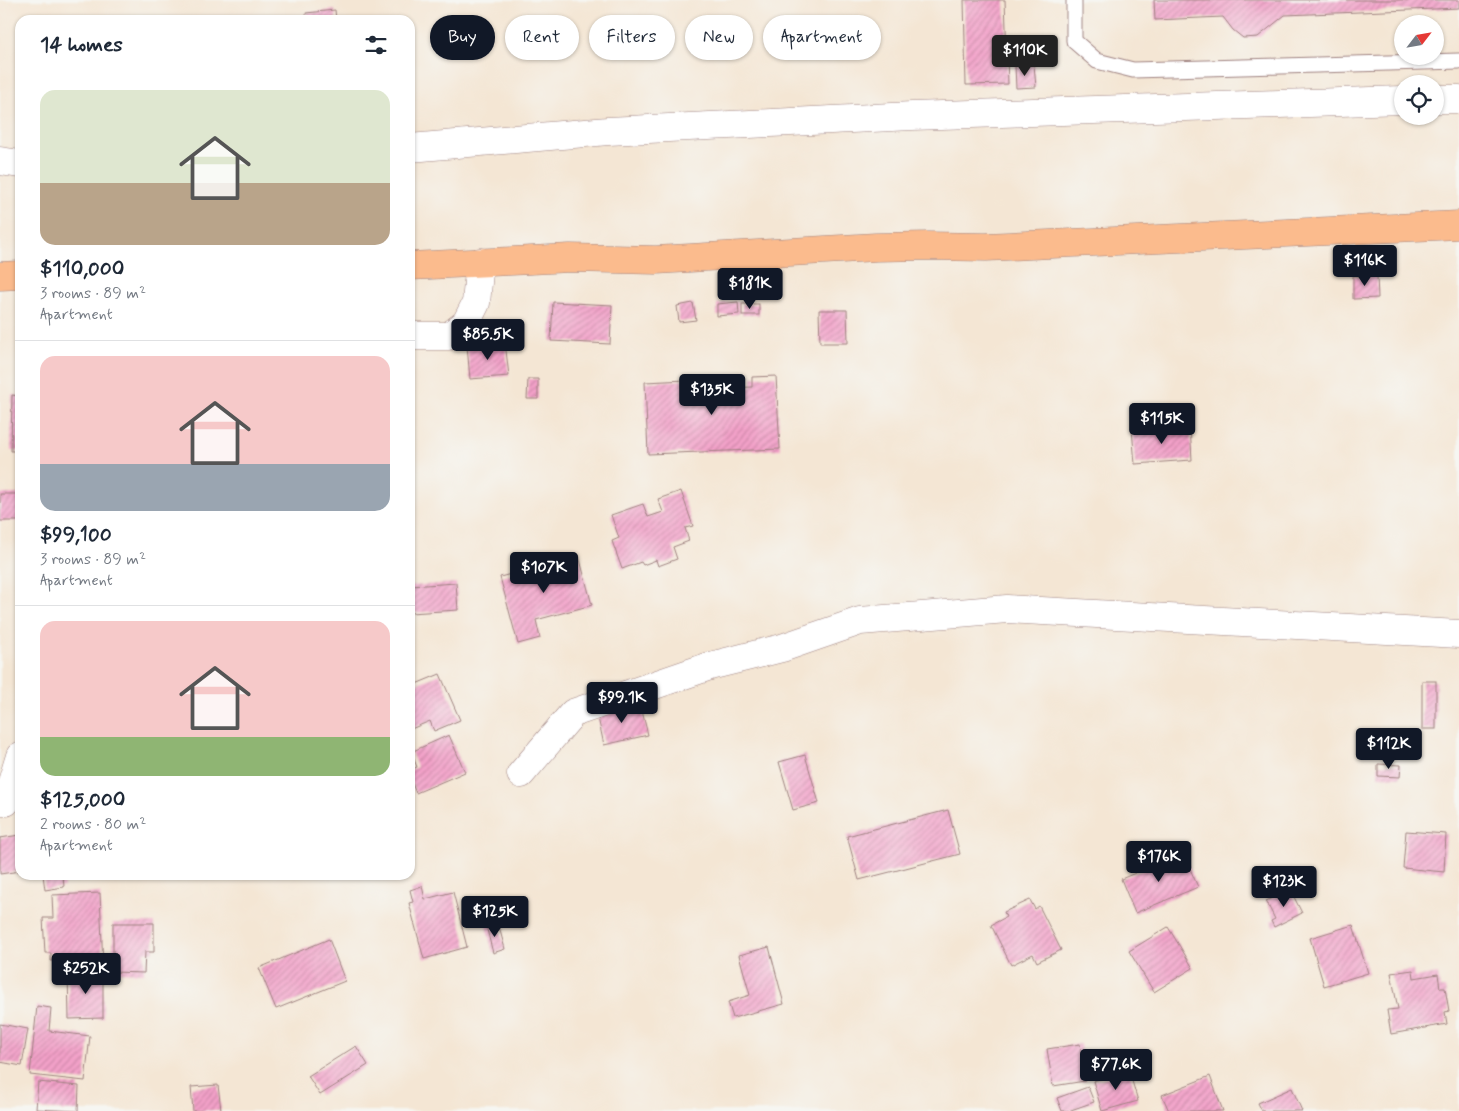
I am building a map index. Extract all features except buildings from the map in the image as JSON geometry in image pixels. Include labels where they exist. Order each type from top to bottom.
[{"type":"main road","points":[[415,266],[570,258],[656,260],[876,247],[986,247],[1459,225]]},
{"type":"main road","points":[[0,276],[15,275]]},
{"type":"street","points":[[1444,99],[1459,98]]},
{"type":"street","points":[[415,148],[608,130],[921,116],[1394,100]]},
{"type":"street","points":[[0,161],[15,163]]},
{"type":"street","points":[[415,336],[449,336],[466,323],[476,304],[480,262]]},
{"type":"street","points":[[522,774],[573,713],[710,666],[782,648],[860,621],[1008,609],[1459,634]]},
{"type":"street","points":[[0,802],[6,802],[15,772]]},
{"type":"lane","points":[[1074,0],[1074,41],[1097,61],[1133,70],[1459,61]]}]
